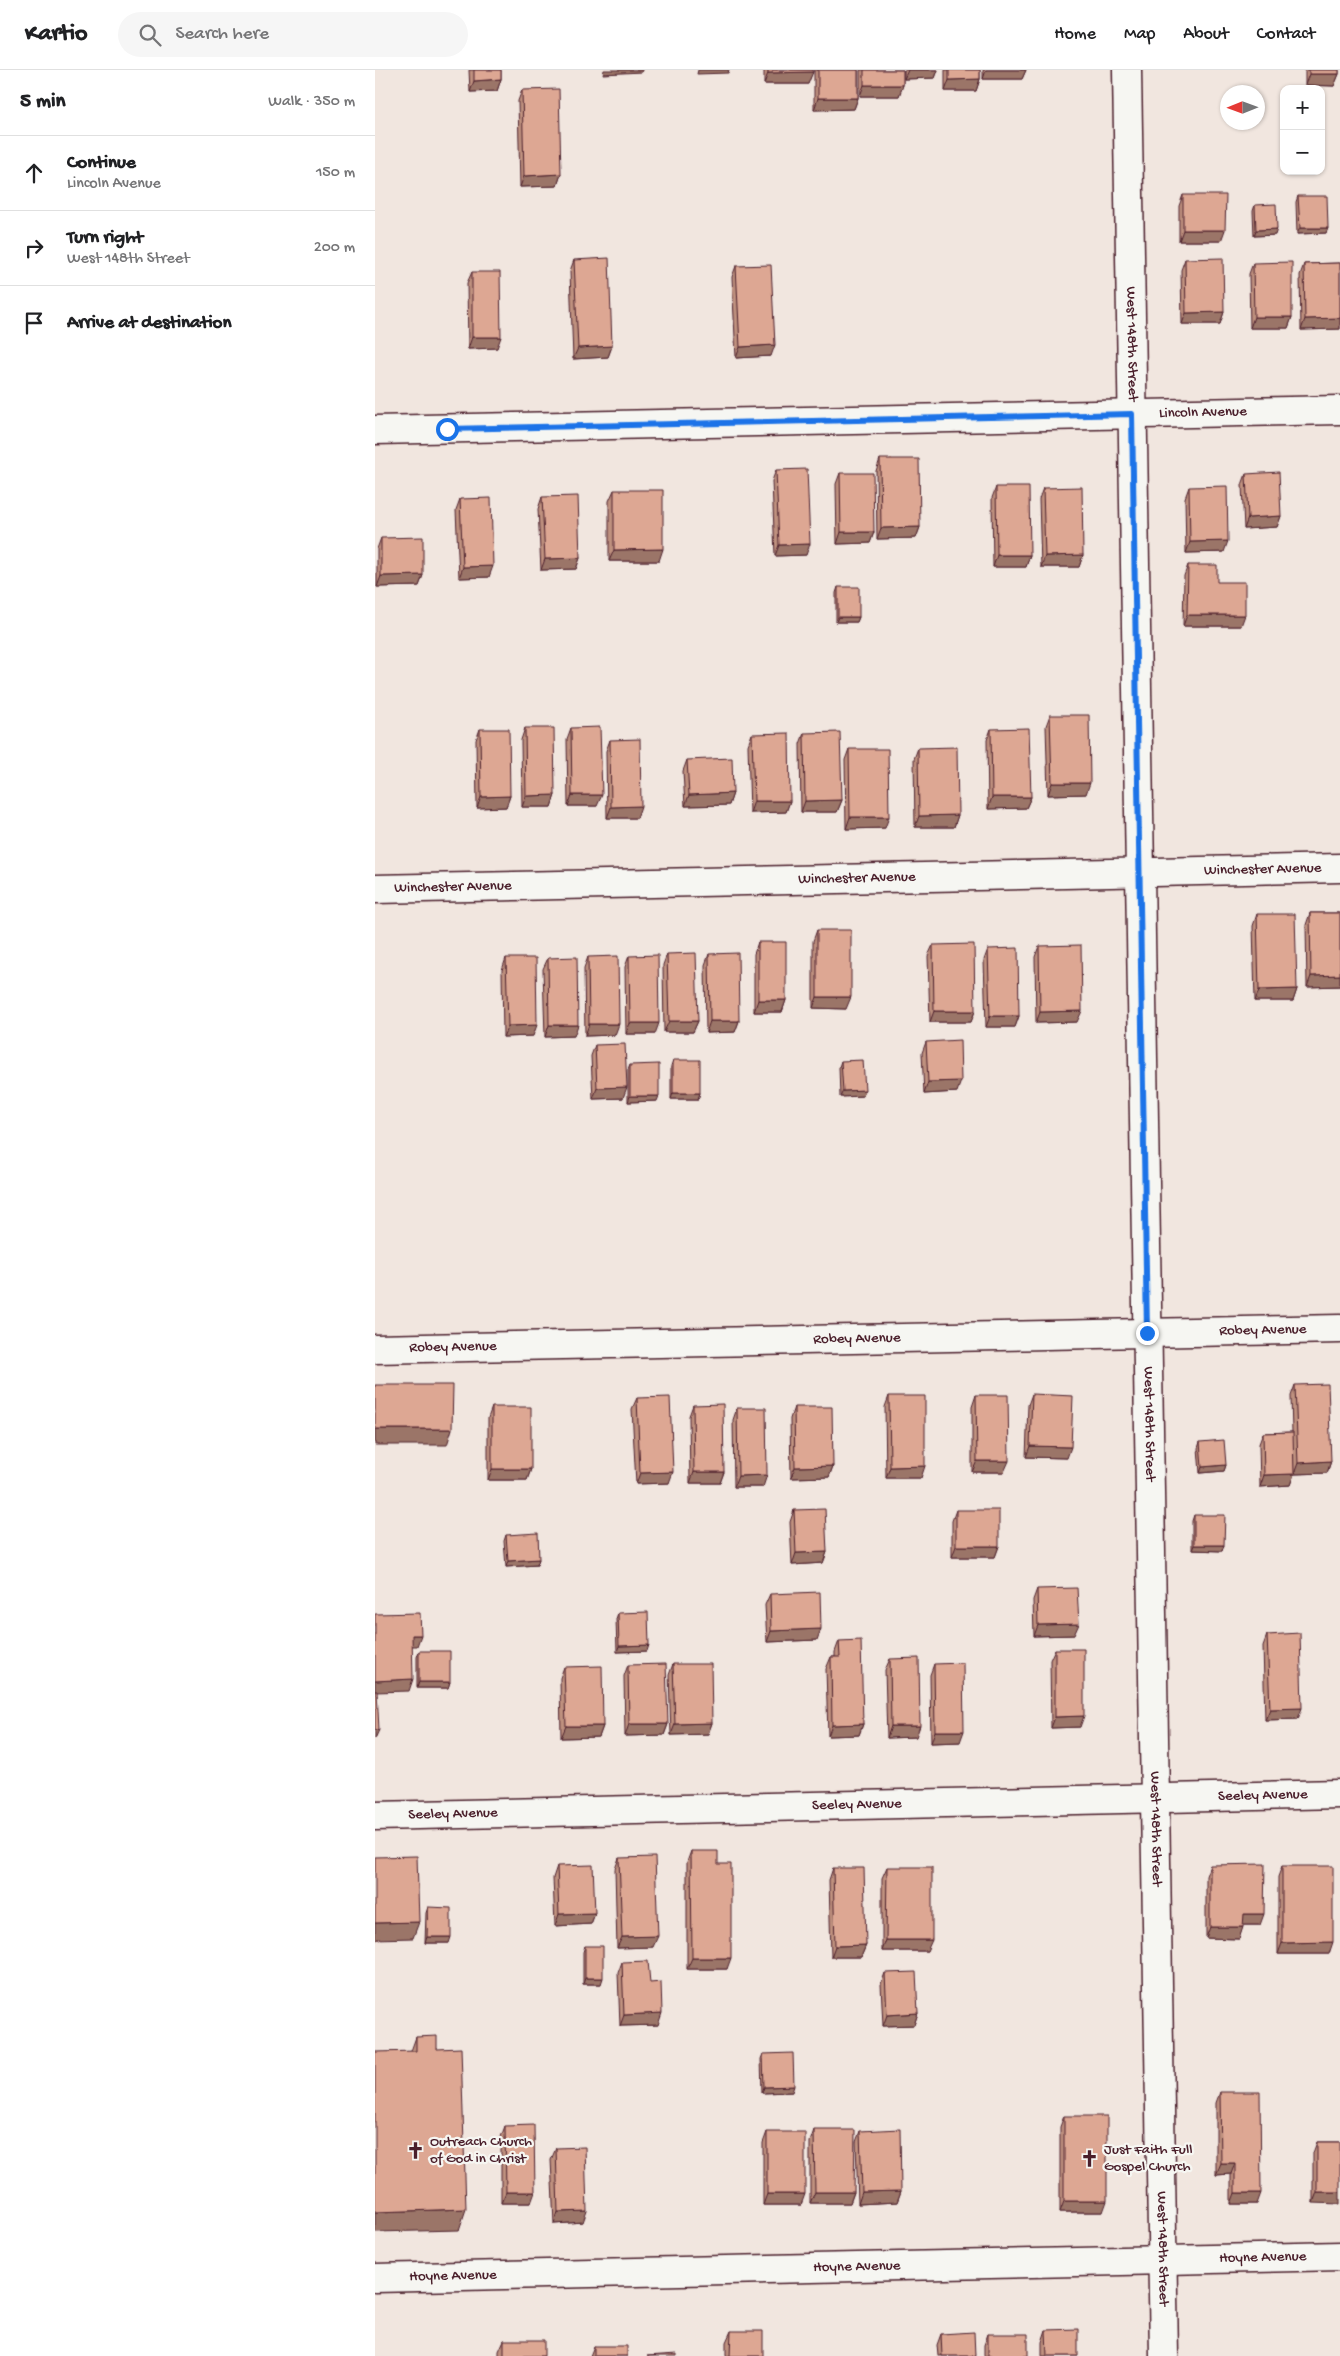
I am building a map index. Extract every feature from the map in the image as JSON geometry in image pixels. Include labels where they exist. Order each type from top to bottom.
[{"type":"street","name":"West 148th Street","points":[[1127,70],[1164,2356]]},
{"type":"street","name":"Lincoln Avenue","points":[[375,430],[1340,410]]},
{"type":"street","name":"Winchester Avenue","points":[[375,889],[1340,868]]},
{"type":"street","name":"Robey Avenue","points":[[375,1349],[1340,1329]]},
{"type":"street","name":"Seeley Avenue","points":[[375,1816],[1340,1794]]},
{"type":"street","name":"Hoyne Avenue","points":[[375,2278],[1340,2256]]},
{"type":"building","points":[[474,70],[501,70],[501,79],[474,81]]},
{"type":"building","points":[[768,70],[813,70],[813,72],[768,73]]},
{"type":"building","points":[[818,70],[858,70],[858,98],[818,98]]},
{"type":"building","points":[[864,70],[903,70],[903,85],[864,85]]},
{"type":"building","points":[[949,70],[980,70],[980,79],[949,80]]},
{"type":"building","points":[[1309,70],[1339,70],[1339,74],[1309,74]]},
{"type":"building","points":[[559,89],[561,174],[524,176],[522,90]]},
{"type":"building","points":[[1183,195],[1226,195],[1225,230],[1183,230]]},
{"type":"building","points":[[1298,196],[1327,196],[1328,228],[1300,228]]},
{"type":"building","points":[[1276,204],[1277,229],[1256,230],[1255,205]]},
{"type":"building","points":[[609,258],[612,346],[578,348],[574,260]]},
{"type":"building","points":[[1223,258],[1224,312],[1186,313],[1185,259]]},
{"type":"building","points":[[1292,262],[1292,317],[1254,317],[1253,263]]},
{"type":"building","points":[[1340,263],[1340,318],[1305,319],[1304,264]]},
{"type":"building","points":[[771,265],[775,345],[740,347],[736,266]]},
{"type":"building","points":[[472,272],[500,272],[501,337],[472,337]]},
{"type":"building","points":[[880,459],[919,459],[920,527],[881,528]]},
{"type":"building","points":[[807,469],[810,544],[779,545],[776,470]]},
{"type":"building","points":[[1279,472],[1281,516],[1248,518],[1246,474]]},
{"type":"building","points":[[840,473],[873,473],[874,532],[841,532]]},
{"type":"building","points":[[1227,486],[1228,541],[1190,542],[1189,487]]},
{"type":"building","points":[[996,487],[1029,487],[1030,555],[997,555]]},
{"type":"building","points":[[1082,487],[1083,555],[1045,556],[1043,488]]},
{"type":"building","points":[[614,490],[663,490],[663,549],[614,550]]},
{"type":"building","points":[[578,496],[580,558],[545,559],[542,497]]},
{"type":"building","points":[[491,498],[493,566],[463,567],[460,499]]},
{"type":"building","points":[[423,537],[423,575],[381,576],[381,538]]},
{"type":"building","points":[[1188,565],[1217,565],[1217,582],[1245,582],[1245,615],[1187,615]]},
{"type":"building","points":[[838,587],[859,587],[859,617],[838,617]]},
{"type":"building","points":[[1050,715],[1089,715],[1090,783],[1052,783]]},
{"type":"building","points":[[600,727],[602,795],[572,795],[571,728]]},
{"type":"building","points":[[525,728],[554,728],[555,795],[526,796]]},
{"type":"building","points":[[1029,728],[1031,797],[992,797],[991,729]]},
{"type":"building","points":[[480,729],[509,729],[510,796],[481,797]]},
{"type":"building","points":[[840,732],[842,800],[805,801],[804,733]]},
{"type":"building","points":[[789,733],[790,801],[754,801],[752,734]]},
{"type":"building","points":[[640,739],[641,806],[611,807],[610,740]]},
{"type":"building","points":[[957,747],[958,815],[919,816],[918,748]]},
{"type":"building","points":[[849,749],[888,749],[889,817],[850,817]]},
{"type":"building","points":[[732,758],[733,793],[689,795],[687,760]]},
{"type":"building","points":[[1310,913],[1340,913],[1340,975],[1311,976]]},
{"type":"building","points":[[1257,914],[1295,914],[1297,989],[1259,990]]},
{"type":"building","points":[[817,930],[851,930],[851,997],[817,997]]},
{"type":"building","points":[[758,942],[786,942],[786,1000],[758,1000]]},
{"type":"building","points":[[974,944],[975,1011],[934,1011],[933,945]]},
{"type":"building","points":[[1081,945],[1082,1011],[1040,1012],[1039,946]]},
{"type":"building","points":[[1018,948],[1019,1016],[990,1016],[988,949]]},
{"type":"building","points":[[696,953],[698,1021],[669,1021],[667,954]]},
{"type":"building","points":[[738,953],[739,1021],[710,1021],[709,954]]},
{"type":"building","points":[[658,955],[659,1023],[630,1023],[629,956]]},
{"type":"building","points":[[618,956],[619,1024],[589,1024],[588,957]]},
{"type":"building","points":[[577,957],[578,1025],[549,1025],[548,958]]},
{"type":"building","points":[[506,958],[536,958],[537,1025],[508,1026]]},
{"type":"building","points":[[960,1040],[961,1081],[928,1082],[926,1042]]},
{"type":"building","points":[[625,1044],[627,1087],[597,1088],[595,1045]]},
{"type":"building","points":[[673,1060],[700,1060],[700,1093],[673,1093]]},
{"type":"building","points":[[863,1060],[865,1090],[843,1091],[841,1061]]},
{"type":"building","points":[[659,1064],[659,1096],[630,1096],[630,1065]]},
{"type":"building","points":[[1328,1384],[1331,1461],[1298,1463],[1295,1385]]},
{"type":"building","points":[[375,1385],[453,1385],[452,1429],[375,1429]]},
{"type":"building","points":[[1032,1394],[1073,1396],[1071,1447],[1030,1446]]},
{"type":"building","points":[[976,1395],[1008,1395],[1009,1461],[977,1461]]},
{"type":"building","points":[[889,1396],[925,1396],[925,1466],[890,1467]]},
{"type":"building","points":[[670,1397],[673,1472],[640,1473],[637,1398]]},
{"type":"building","points":[[723,1404],[724,1472],[694,1472],[693,1405]]},
{"type":"building","points":[[492,1407],[531,1407],[531,1469],[492,1469]]},
{"type":"building","points":[[794,1407],[832,1407],[833,1466],[795,1467]]},
{"type":"building","points":[[737,1408],[766,1408],[767,1475],[738,1476]]},
{"type":"building","points":[[1293,1432],[1294,1474],[1264,1475],[1263,1433]]},
{"type":"building","points":[[1224,1440],[1226,1465],[1202,1467],[1200,1442]]},
{"type":"building","points":[[825,1509],[827,1552],[796,1553],[794,1510]]},
{"type":"building","points":[[956,1510],[999,1510],[999,1546],[956,1546]]},
{"type":"building","points":[[1194,1515],[1225,1515],[1224,1545],[1194,1545]]},
{"type":"building","points":[[538,1533],[539,1559],[508,1561],[506,1535]]},
{"type":"building","points":[[1077,1588],[1079,1624],[1038,1625],[1037,1589]]},
{"type":"building","points":[[820,1592],[821,1629],[771,1631],[770,1594]]},
{"type":"building","points":[[648,1612],[649,1645],[619,1646],[618,1613]]},
{"type":"building","points":[[420,1613],[421,1635],[412,1635],[413,1679],[375,1681],[375,1614]]},
{"type":"building","points":[[1300,1633],[1302,1708],[1270,1709],[1267,1635]]},
{"type":"building","points":[[861,1640],[863,1724],[832,1725],[831,1657],[840,1657],[839,1641]]},
{"type":"building","points":[[1055,1649],[1084,1649],[1084,1716],[1055,1717]]},
{"type":"building","points":[[419,1651],[450,1651],[450,1682],[419,1682]]},
{"type":"building","points":[[919,1658],[920,1726],[891,1726],[890,1659]]},
{"type":"building","points":[[963,1663],[964,1731],[935,1731],[934,1664]]},
{"type":"building","points":[[666,1664],[668,1724],[629,1724],[628,1665]]},
{"type":"building","points":[[673,1664],[711,1664],[712,1723],[675,1724]]},
{"type":"building","points":[[602,1666],[603,1726],[566,1726],[564,1667]]},
{"type":"building","points":[[375,1691],[377,1691],[379,1730],[375,1730]]},
{"type":"building","points":[[691,1851],[718,1851],[718,1864],[731,1864],[731,1958],[692,1958]]},
{"type":"building","points":[[417,1856],[419,1922],[375,1923],[375,1857]]},
{"type":"building","points":[[655,1857],[658,1936],[622,1937],[619,1858]]},
{"type":"building","points":[[1265,1864],[1264,1914],[1244,1914],[1243,1927],[1210,1927],[1210,1865]]},
{"type":"building","points":[[593,1865],[595,1913],[559,1914],[557,1866]]},
{"type":"building","points":[[1282,1866],[1333,1866],[1333,1942],[1282,1943]]},
{"type":"building","points":[[887,1867],[932,1867],[932,1940],[886,1940]]},
{"type":"building","points":[[833,1868],[864,1868],[866,1945],[835,1946]]},
{"type":"building","points":[[428,1907],[451,1908],[451,1937],[427,1937]]},
{"type":"building","points":[[585,1946],[603,1946],[603,1978],[585,1978]]},
{"type":"building","points":[[648,1961],[650,1983],[661,1982],[662,2013],[624,2015],[622,1962]]},
{"type":"building","points":[[916,1972],[918,2013],[887,2015],[885,1973]]},
{"type":"building","name":"Outreach Church of God in Christ","points":[[437,2036],[437,2049],[461,2048],[466,2209],[375,2212],[375,2052],[416,2051],[416,2037]]},
{"type":"building","points":[[793,2053],[794,2086],[764,2087],[763,2054]]},
{"type":"building","points":[[1220,2092],[1260,2092],[1261,2193],[1235,2193],[1235,2163],[1221,2163]]},
{"type":"building","points":[[1064,2116],[1107,2116],[1107,2201],[1064,2201]]},
{"type":"building","points":[[534,2125],[535,2192],[506,2192],[505,2126]]},
{"type":"building","points":[[900,2129],[901,2191],[862,2192],[860,2131]]},
{"type":"building","points":[[814,2130],[855,2130],[854,2192],[815,2192]]},
{"type":"building","points":[[767,2132],[805,2132],[805,2194],[767,2194]]},
{"type":"building","points":[[1317,2142],[1340,2142],[1340,2192],[1317,2192]]},
{"type":"building","points":[[585,2147],[587,2211],[558,2212],[556,2148]]},
{"type":"building","points":[[1078,2329],[1078,2356],[1047,2356],[1046,2330]]},
{"type":"building","points":[[731,2331],[763,2331],[763,2356],[730,2356]]},
{"type":"building","points":[[974,2332],[975,2356],[942,2356],[941,2334]]},
{"type":"building","points":[[988,2334],[1028,2334],[1028,2356],[988,2356]]},
{"type":"building","points":[[504,2340],[544,2340],[544,2356],[504,2356]]},
{"type":"building","points":[[594,2346],[627,2346],[627,2356],[594,2356]]},
{"type":"building","points":[[677,2354],[677,2356],[647,2356]]},
{"type":"place","name":"Outreach Church of God in Christ","points":[[416,2151]]},
{"type":"place","name":"Just Faith Full Gospel Church","points":[[1090,2159]]},
{"type":"route","points":[[447,429],[1132,414],[1147,1333]]}]
